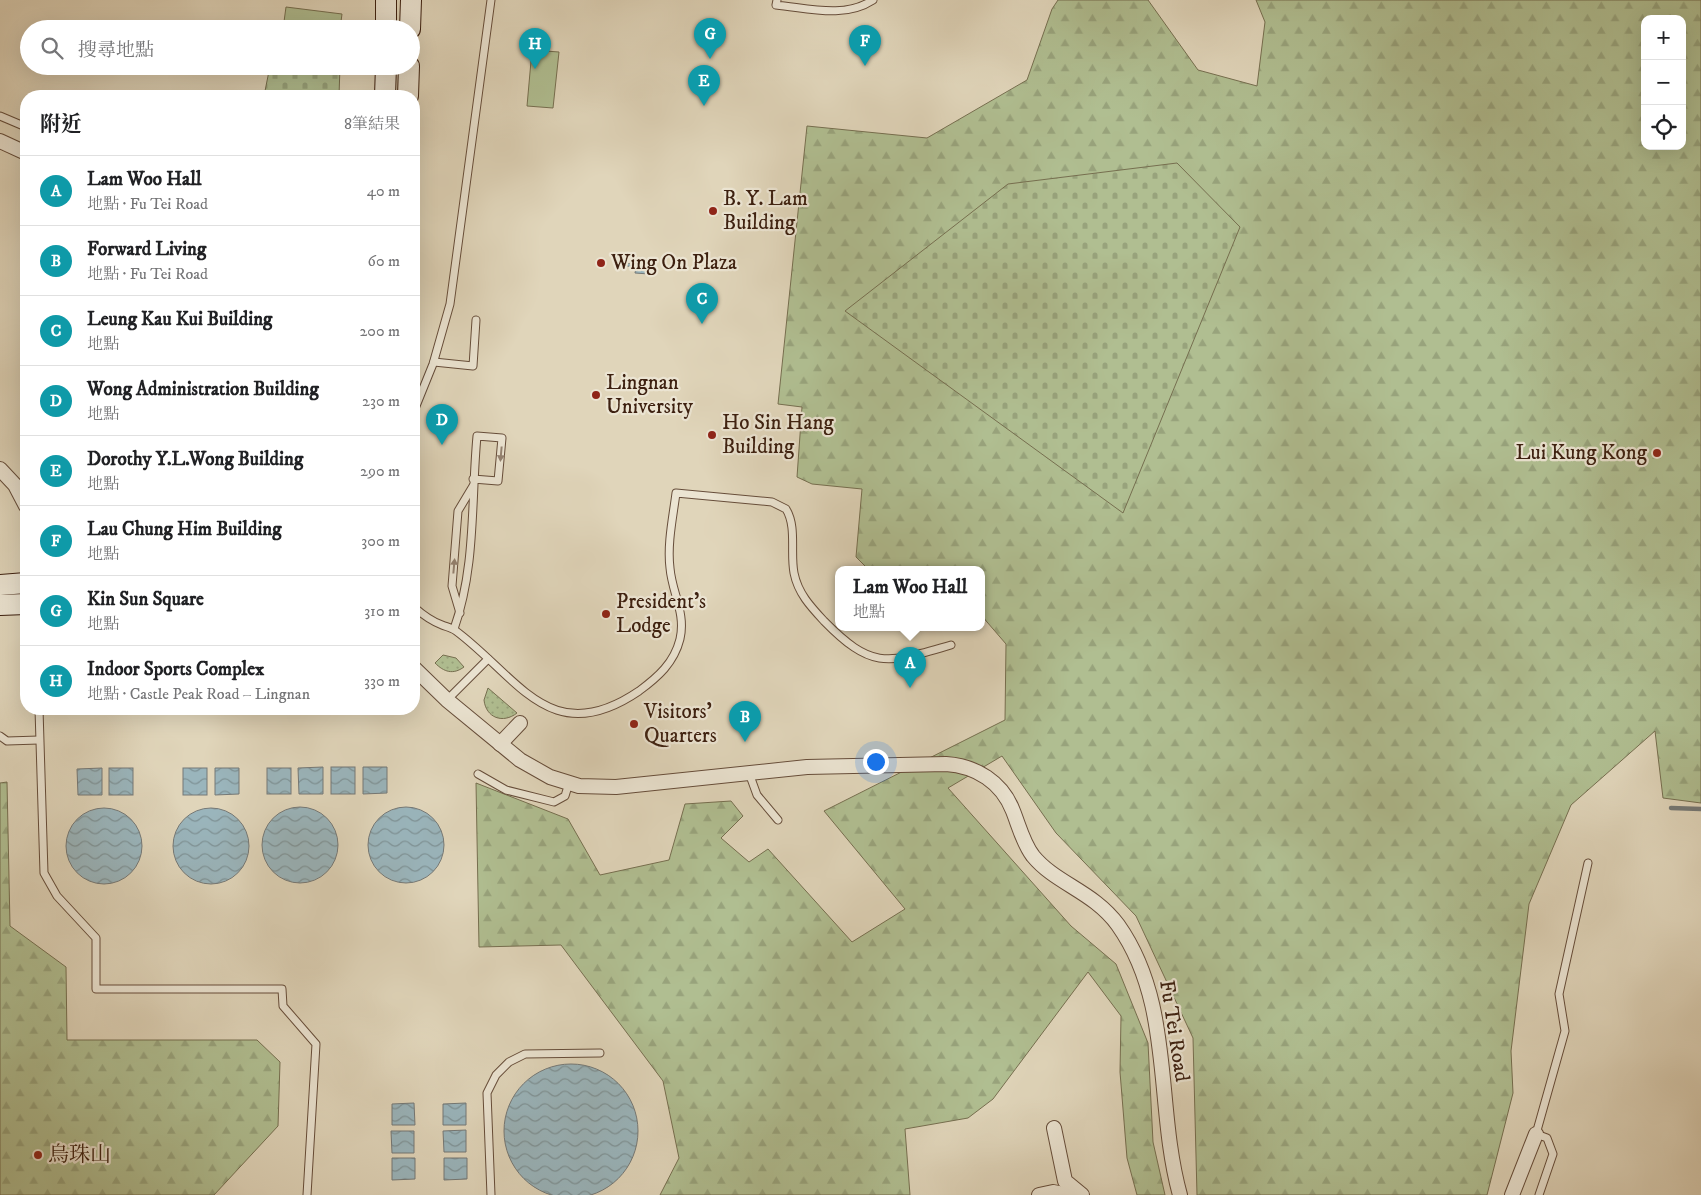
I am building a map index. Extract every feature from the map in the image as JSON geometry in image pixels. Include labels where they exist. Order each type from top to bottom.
[{"type":"main road","points":[[386,0],[386,20]]},
{"type":"main road","points":[[410,20],[411,0]]},
{"type":"main road","points":[[386,75],[386,90]]},
{"type":"main road","points":[[408,90],[409,75]]},
{"type":"main road","points":[[0,585],[20,583]]},
{"type":"main road","points":[[0,605],[20,604]]},
{"type":"street","points":[[0,142],[20,150]]},
{"type":"street","points":[[0,469],[16,485],[20,493]]},
{"type":"street","name":"Fu Tei Road","points":[[420,674],[447,700],[500,744],[534,769],[569,783],[601,788],[834,765],[946,764],[972,769],[998,786],[1010,803],[1025,843],[1034,856],[1045,867],[1103,907],[1125,935],[1139,960],[1148,982],[1154,1009],[1173,1166],[1180,1195]]},
{"type":"street","points":[[500,744],[520,724]]},
{"type":"street","points":[[1054,1128],[1065,1181],[1082,1195]]},
{"type":"street","points":[[1512,1195],[1536,1134]]},
{"type":"street","points":[[1038,1195],[1053,1192],[1068,1195]]},
{"type":"lane","points":[[420,396],[434,362],[455,273],[492,0]]},
{"type":"lane","points":[[776,0],[776,5],[840,11],[858,8],[873,0]]},
{"type":"lane","points":[[0,116],[20,124]]},
{"type":"lane","points":[[434,362],[473,366],[476,320]]},
{"type":"lane","points":[[454,630],[466,587],[473,512],[473,482],[477,436],[502,438],[498,481],[473,482]]},
{"type":"lane","points":[[460,613],[452,586],[458,511],[473,482]]},
{"type":"lane","points":[[420,612],[434,622],[454,630],[536,702],[570,713],[594,712],[617,704],[660,675],[677,647],[682,626],[680,604],[672,584],[669,566],[676,493],[772,502],[786,509],[791,523],[794,570],[799,589],[816,612],[852,648],[873,657],[896,659],[951,645]]},
{"type":"lane","points":[[447,700],[488,660]]},
{"type":"lane","points":[[39,715],[44,873],[57,896],[96,938],[96,989],[282,989],[283,1006],[316,1044],[307,1195]]},
{"type":"lane","points":[[0,736],[7,741],[39,740]]},
{"type":"lane","points":[[749,772],[757,795],[778,820]]},
{"type":"lane","points":[[478,774],[506,790],[554,802],[565,796],[569,783]]},
{"type":"lane","points":[[1539,1195],[1553,1154],[1547,1138],[1536,1134],[1565,1031],[1559,994],[1588,863]]},
{"type":"lane","points":[[491,1195],[487,1093],[496,1075],[509,1062],[525,1054],[600,1053]]},
{"type":"green space","points":[[1058,0],[1148,0],[1198,70],[1257,86],[1265,22],[1256,0],[1701,0],[1701,803],[1663,798],[1655,731],[1571,805],[1529,904],[1511,1051],[1513,1093],[1487,1195],[1197,1195],[1193,1038],[1136,916],[1056,833],[1002,756],[948,788],[1071,926],[1116,964],[1148,1043],[1153,1142],[1165,1195],[1137,1195],[1127,1158],[1120,1072],[1121,1016],[1088,972],[993,1099],[968,1118],[905,1129],[910,1195],[660,1195],[679,1158],[663,1081],[561,945],[479,947],[476,783],[568,819],[600,875],[669,860],[685,804],[731,801],[743,816],[721,838],[749,862],[768,849],[852,942],[905,909],[824,811],[1005,720],[1006,644],[985,620],[985,566],[865,566],[856,557],[862,489],[812,484],[797,477],[802,407],[778,404],[807,126],[927,138],[1027,80],[1052,9]]},
{"type":"green space","points":[[286,7],[342,14],[341,20],[284,20]]},
{"type":"green space","points":[[532,50],[559,52],[553,108],[527,106]]},
{"type":"green space","points":[[268,75],[340,75],[339,90],[265,90]]},
{"type":"green space","points":[[1177,163],[1240,227],[1123,513],[845,311],[1008,184]]},
{"type":"green space","points":[[443,655],[456,658],[464,667],[452,672],[442,669],[435,663]]},
{"type":"green space","points":[[488,688],[517,713],[506,718],[492,715],[485,706],[484,700]]},
{"type":"green space","points":[[7,782],[10,926],[66,967],[67,1040],[257,1040],[280,1062],[278,1126],[214,1195],[0,1195],[0,783]]},
{"type":"water","points":[[637,259],[650,261],[649,274],[635,273],[636,267],[618,265],[621,262],[636,265]]},
{"type":"water","points":[[323,767],[323,794],[299,794],[298,768]]},
{"type":"water","points":[[331,767],[355,767],[355,794],[331,794]]},
{"type":"water","points":[[363,767],[387,767],[387,793],[363,794]]},
{"type":"water","points":[[102,768],[102,795],[78,795],[77,769]]},
{"type":"water","points":[[109,768],[133,768],[133,795],[109,795]]},
{"type":"water","points":[[183,768],[207,768],[207,795],[183,795]]},
{"type":"water","points":[[215,768],[239,768],[239,794],[215,795]]},
{"type":"water","points":[[267,768],[291,768],[291,794],[267,794]]},
{"type":"water","points":[[300,807],[314,810],[327,818],[335,831],[338,845],[335,859],[327,872],[314,880],[300,883],[286,880],[273,872],[265,859],[262,845],[265,831],[273,818],[286,810]]},
{"type":"water","points":[[406,807],[420,810],[433,818],[441,831],[444,845],[441,859],[433,872],[420,880],[406,883],[392,880],[379,872],[371,859],[368,845],[371,831],[379,818],[392,810]]},
{"type":"water","points":[[104,808],[118,811],[131,819],[139,832],[142,846],[139,860],[131,873],[118,881],[104,884],[90,881],[77,873],[69,860],[66,846],[69,832],[77,819],[90,811]]},
{"type":"water","points":[[211,808],[225,811],[238,819],[246,832],[249,846],[246,860],[238,873],[225,881],[211,884],[197,881],[184,873],[176,860],[173,846],[176,832],[184,819],[197,811]]},
{"type":"water","points":[[558,1065],[584,1065],[608,1075],[619,1083],[627,1094],[637,1118],[637,1144],[627,1168],[619,1179],[608,1187],[587,1196],[555,1196],[534,1187],[523,1179],[515,1168],[505,1144],[505,1118],[515,1094],[523,1083],[534,1075]]},
{"type":"water","points":[[414,1103],[415,1125],[392,1125],[392,1104]]},
{"type":"water","points":[[466,1103],[466,1125],[443,1125],[443,1104]]},
{"type":"water","points":[[466,1130],[466,1152],[444,1152],[443,1131]]},
{"type":"water","points":[[391,1131],[414,1131],[414,1153],[392,1153]]},
{"type":"water","points":[[392,1158],[415,1158],[415,1179],[392,1180]]},
{"type":"water","points":[[444,1158],[467,1158],[467,1179],[444,1180]]},
{"type":"waterway","points":[[1671,808],[1701,809]]},
{"type":"place","name":"Kin Sun Square","points":[[710,59]]},
{"type":"place","name":"Lau Chung Him Building","points":[[865,66]]},
{"type":"place","name":"Indoor Sports Complex","points":[[535,69]]},
{"type":"place","name":"Dorothy Y.L.Wong Building","points":[[704,106]]},
{"type":"place","name":"B. Y. Lam Building","points":[[713,211]]},
{"type":"place","name":"Wing On Plaza","points":[[601,263]]},
{"type":"place","name":"Leung Kau Kui Building","points":[[702,324]]},
{"type":"place","name":"Lingnan University","points":[[596,395]]},
{"type":"place","name":"Ho Sin Hang Building","points":[[712,435]]},
{"type":"place","name":"Wong Administration Building","points":[[442,445]]},
{"type":"place","name":"Lui Kung Kong","points":[[1657,453]]},
{"type":"place","name":"President's Lodge","points":[[606,614]]},
{"type":"place","name":"Lam Woo Hall","points":[[910,688]]},
{"type":"place","name":"Visitors' Quarters","points":[[634,724]]},
{"type":"place","name":"Forward Living","points":[[745,742]]},
{"type":"place","name":"烏珠山","points":[[38,1155]]}]
